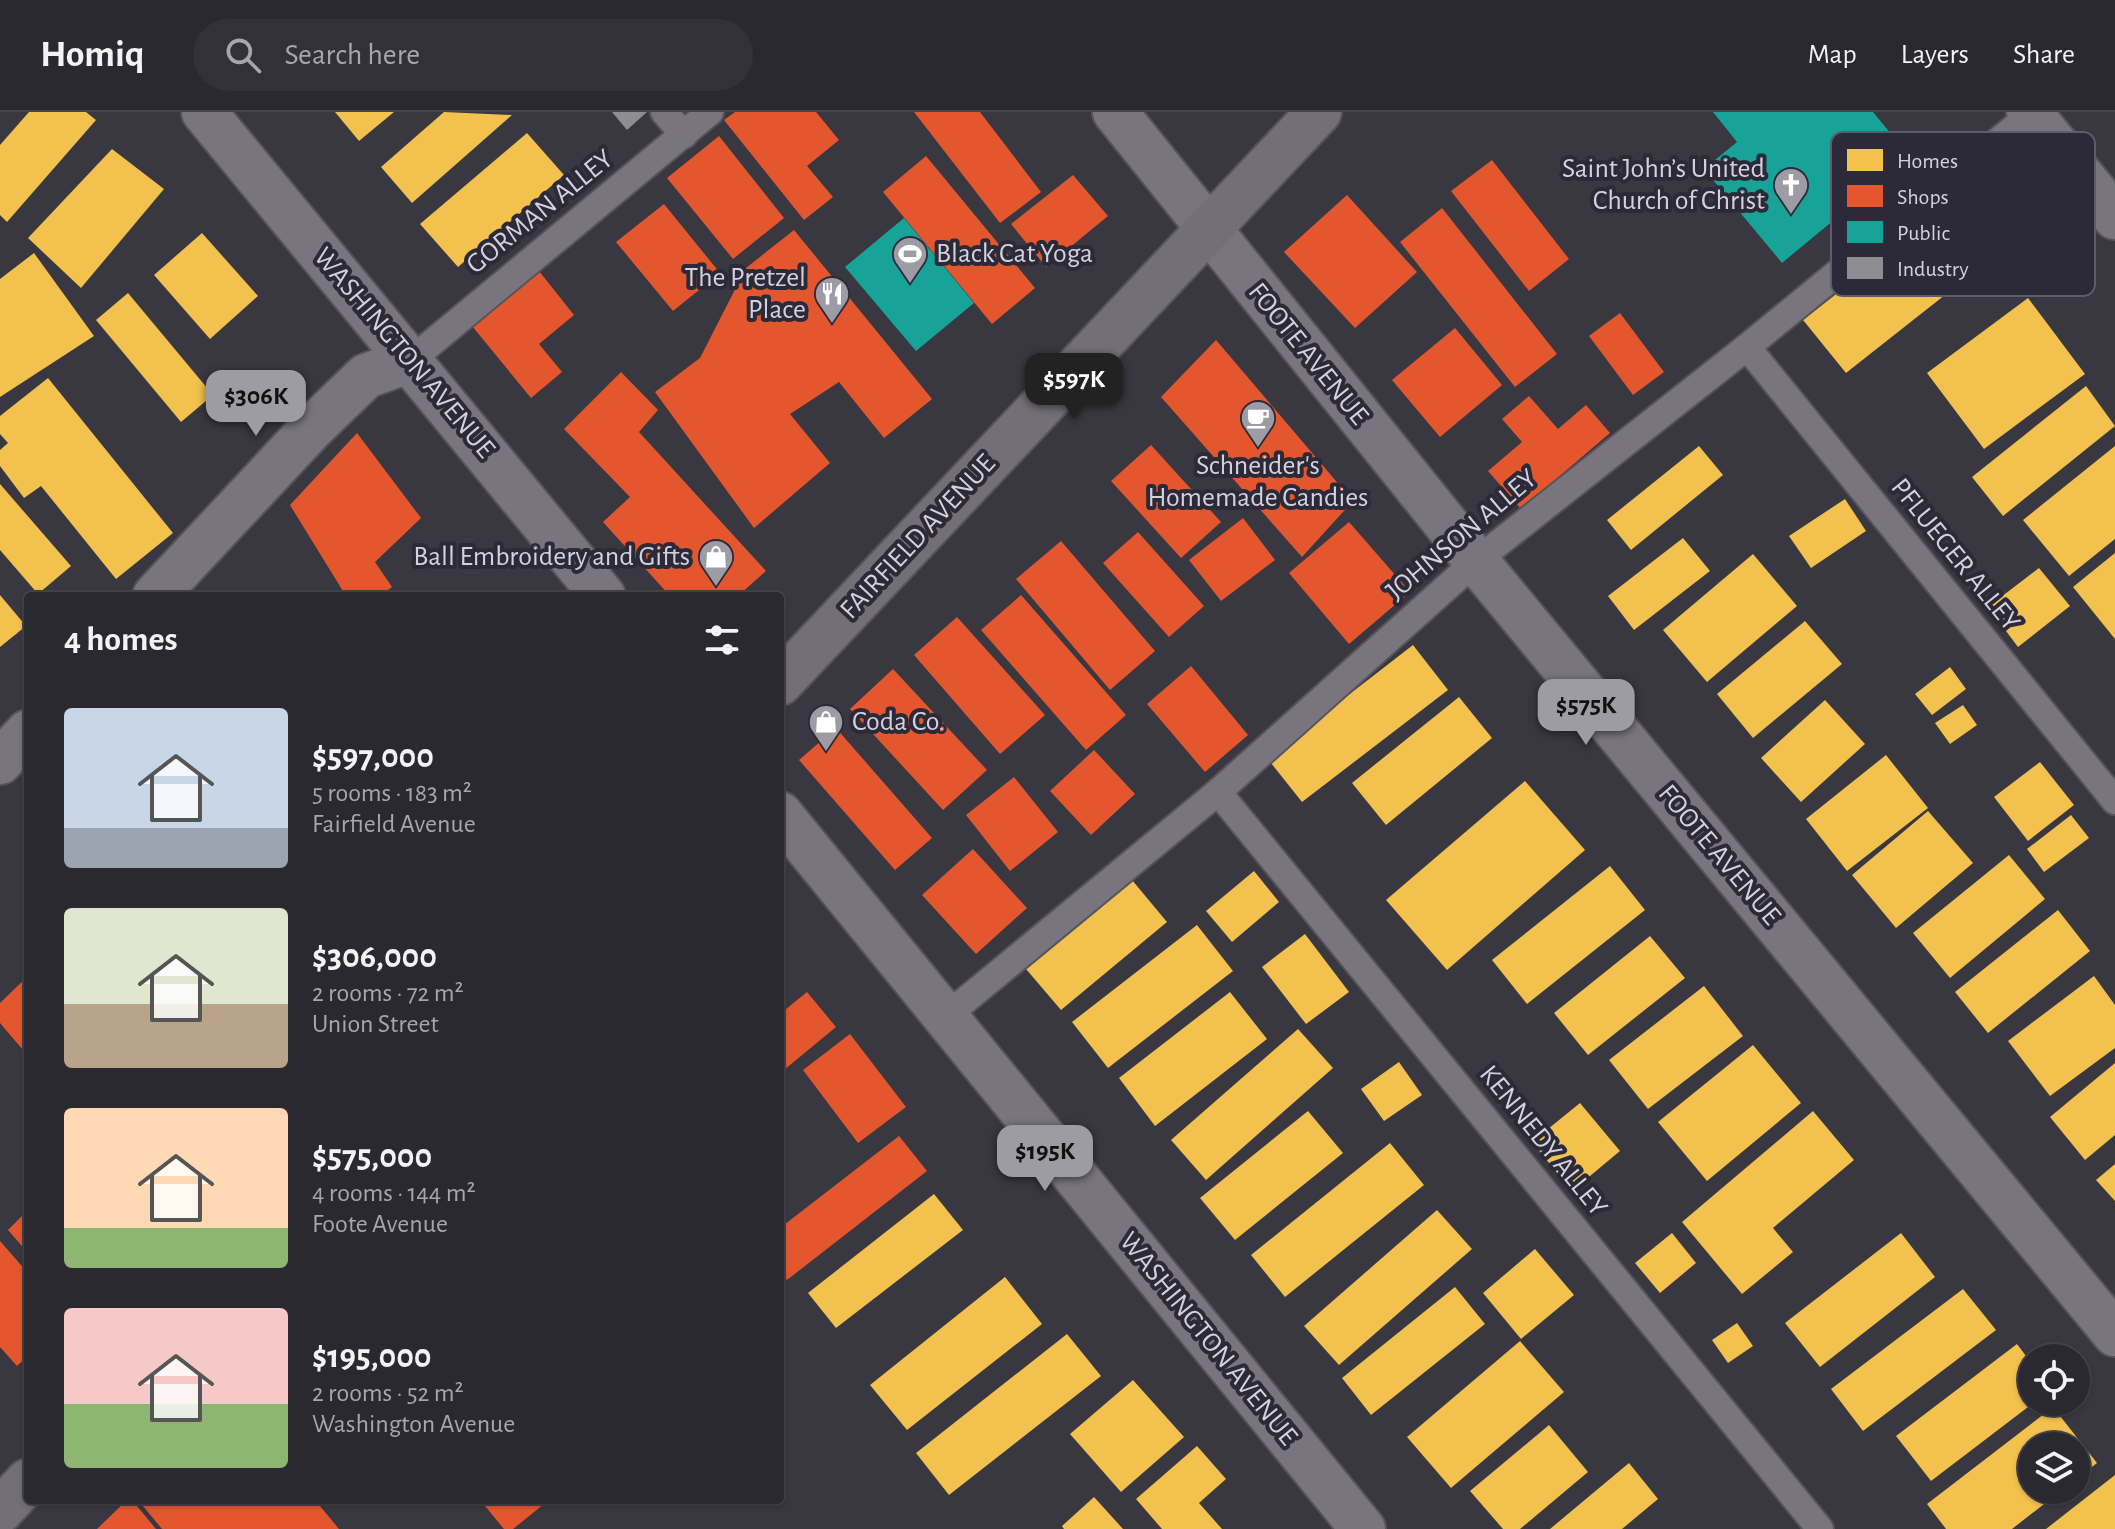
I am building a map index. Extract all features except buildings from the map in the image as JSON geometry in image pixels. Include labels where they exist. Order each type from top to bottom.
[{"type":"main road","name":"FAIRFIELD AVENUE","points":[[784,679],[1319,112]]},
{"type":"main road","points":[[0,1511],[24,1485]]},
{"type":"street","name":"WASHINGTON AVENUE","points":[[204,112],[600,592]]},
{"type":"street","name":"FOOTE AVENUE","points":[[1115,112],[1207,231],[1476,561],[2115,1334]]},
{"type":"street","points":[[2030,113],[2046,132]]},
{"type":"street","points":[[2095,193],[2115,217]]},
{"type":"street","points":[[159,592],[311,429],[366,376],[411,360]]},
{"type":"street","points":[[0,762],[24,736]]},
{"type":"street","name":"WASHINGTON AVENUE","points":[[784,819],[1363,1529]]},
{"type":"lane","points":[[664,112],[684,135]]},
{"type":"lane","name":"GORMAN ALLEY","points":[[411,360],[710,112]]},
{"type":"lane","name":"JOHNSON ALLEY","points":[[2007,132],[2030,113]]},
{"type":"lane","name":"JOHNSON ALLEY","points":[[945,1017],[1218,792],[1476,561],[1831,278]]},
{"type":"lane","name":"PFLUEGER ALLEY","points":[[1747,347],[2115,801]]},
{"type":"lane","name":"KENNEDY ALLEY","points":[[1218,792],[1820,1529]]},
{"type":"place","name":"Saint John’s United Church of Christ","points":[[1791,216]]},
{"type":"place","name":"Black Cat Yoga","points":[[910,285]]},
{"type":"place","name":"The Pretzel Place","points":[[832,325]]},
{"type":"place","name":"Schneider's Homemade Candies","points":[[1258,449]]},
{"type":"place","name":"Ball Embroidery and Gifts","points":[[716,588]]},
{"type":"place","name":"Coda Co.","points":[[826,753]]}]
